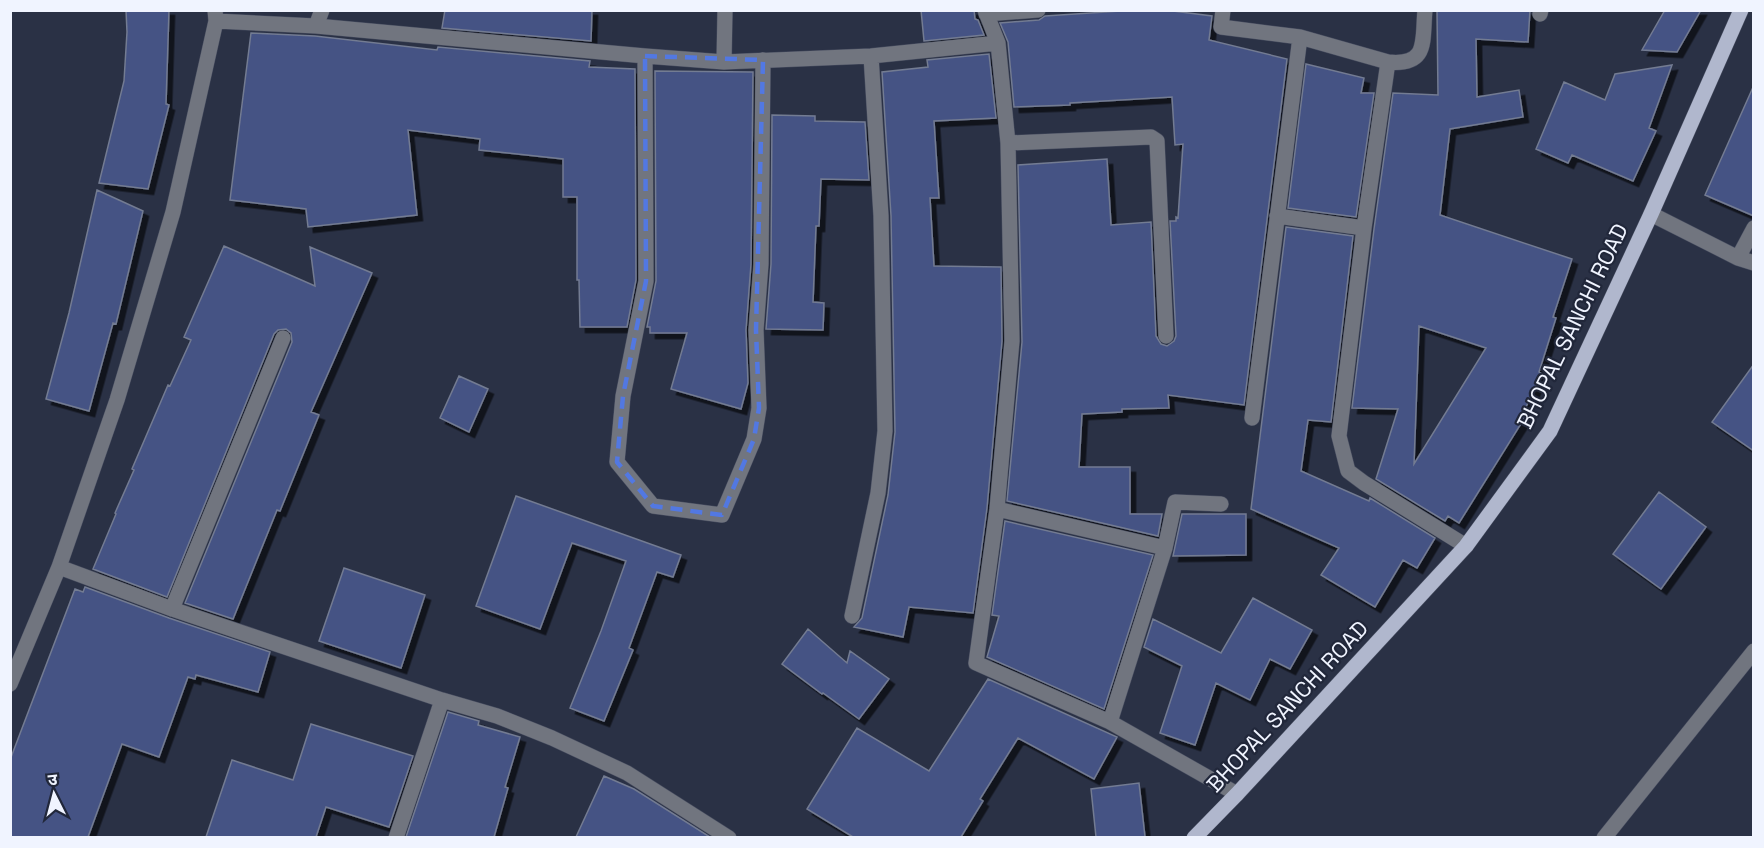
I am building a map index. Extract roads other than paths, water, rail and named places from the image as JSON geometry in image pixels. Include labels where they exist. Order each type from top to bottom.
[{"type":"main road","name":"BHOPAL SANCHI ROAD","points":[[1194,837],[1238,794],[1466,546],[1550,431],[1651,214],[1741,10]]},
{"type":"street","points":[[316,26],[322,10]]},
{"type":"street","points":[[724,62],[725,10]]},
{"type":"street","points":[[1038,10],[986,12],[998,43],[1008,143],[1012,341],[997,509],[975,663],[1110,722],[1238,794]]},
{"type":"street","points":[[1223,10],[1221,27],[1300,37],[1389,62],[1400,63],[1412,61],[1419,54],[1425,10]]},
{"type":"street","points":[[10,684],[59,567],[117,400],[173,212],[215,16],[724,62],[871,57],[998,43]]},
{"type":"street","points":[[1252,418],[1300,37]]},
{"type":"street","points":[[645,56],[646,281],[623,396],[617,462],[653,506],[722,515],[754,439],[759,408],[756,330],[761,264],[763,60]]},
{"type":"street","points":[[852,616],[878,493],[885,431],[881,216],[871,57]]},
{"type":"street","points":[[1389,62],[1364,228],[1339,436],[1348,471],[1466,546]]},
{"type":"street","points":[[1008,143],[1151,137],[1157,141],[1166,336]]},
{"type":"street","points":[[1651,214],[1738,258],[1754,263]]},
{"type":"street","points":[[1277,216],[1364,228]]},
{"type":"street","points":[[1738,258],[1754,228]]},
{"type":"street","points":[[172,609],[283,338]]},
{"type":"street","points":[[1110,722],[1165,548],[1175,502],[1221,504]]},
{"type":"street","points":[[997,509],[1165,548]]},
{"type":"street","points":[[59,567],[172,609],[442,700],[497,716],[552,738],[627,773],[729,837]]},
{"type":"street","points":[[1604,837],[1754,651]]},
{"type":"street","points":[[396,837],[442,700]]}]
